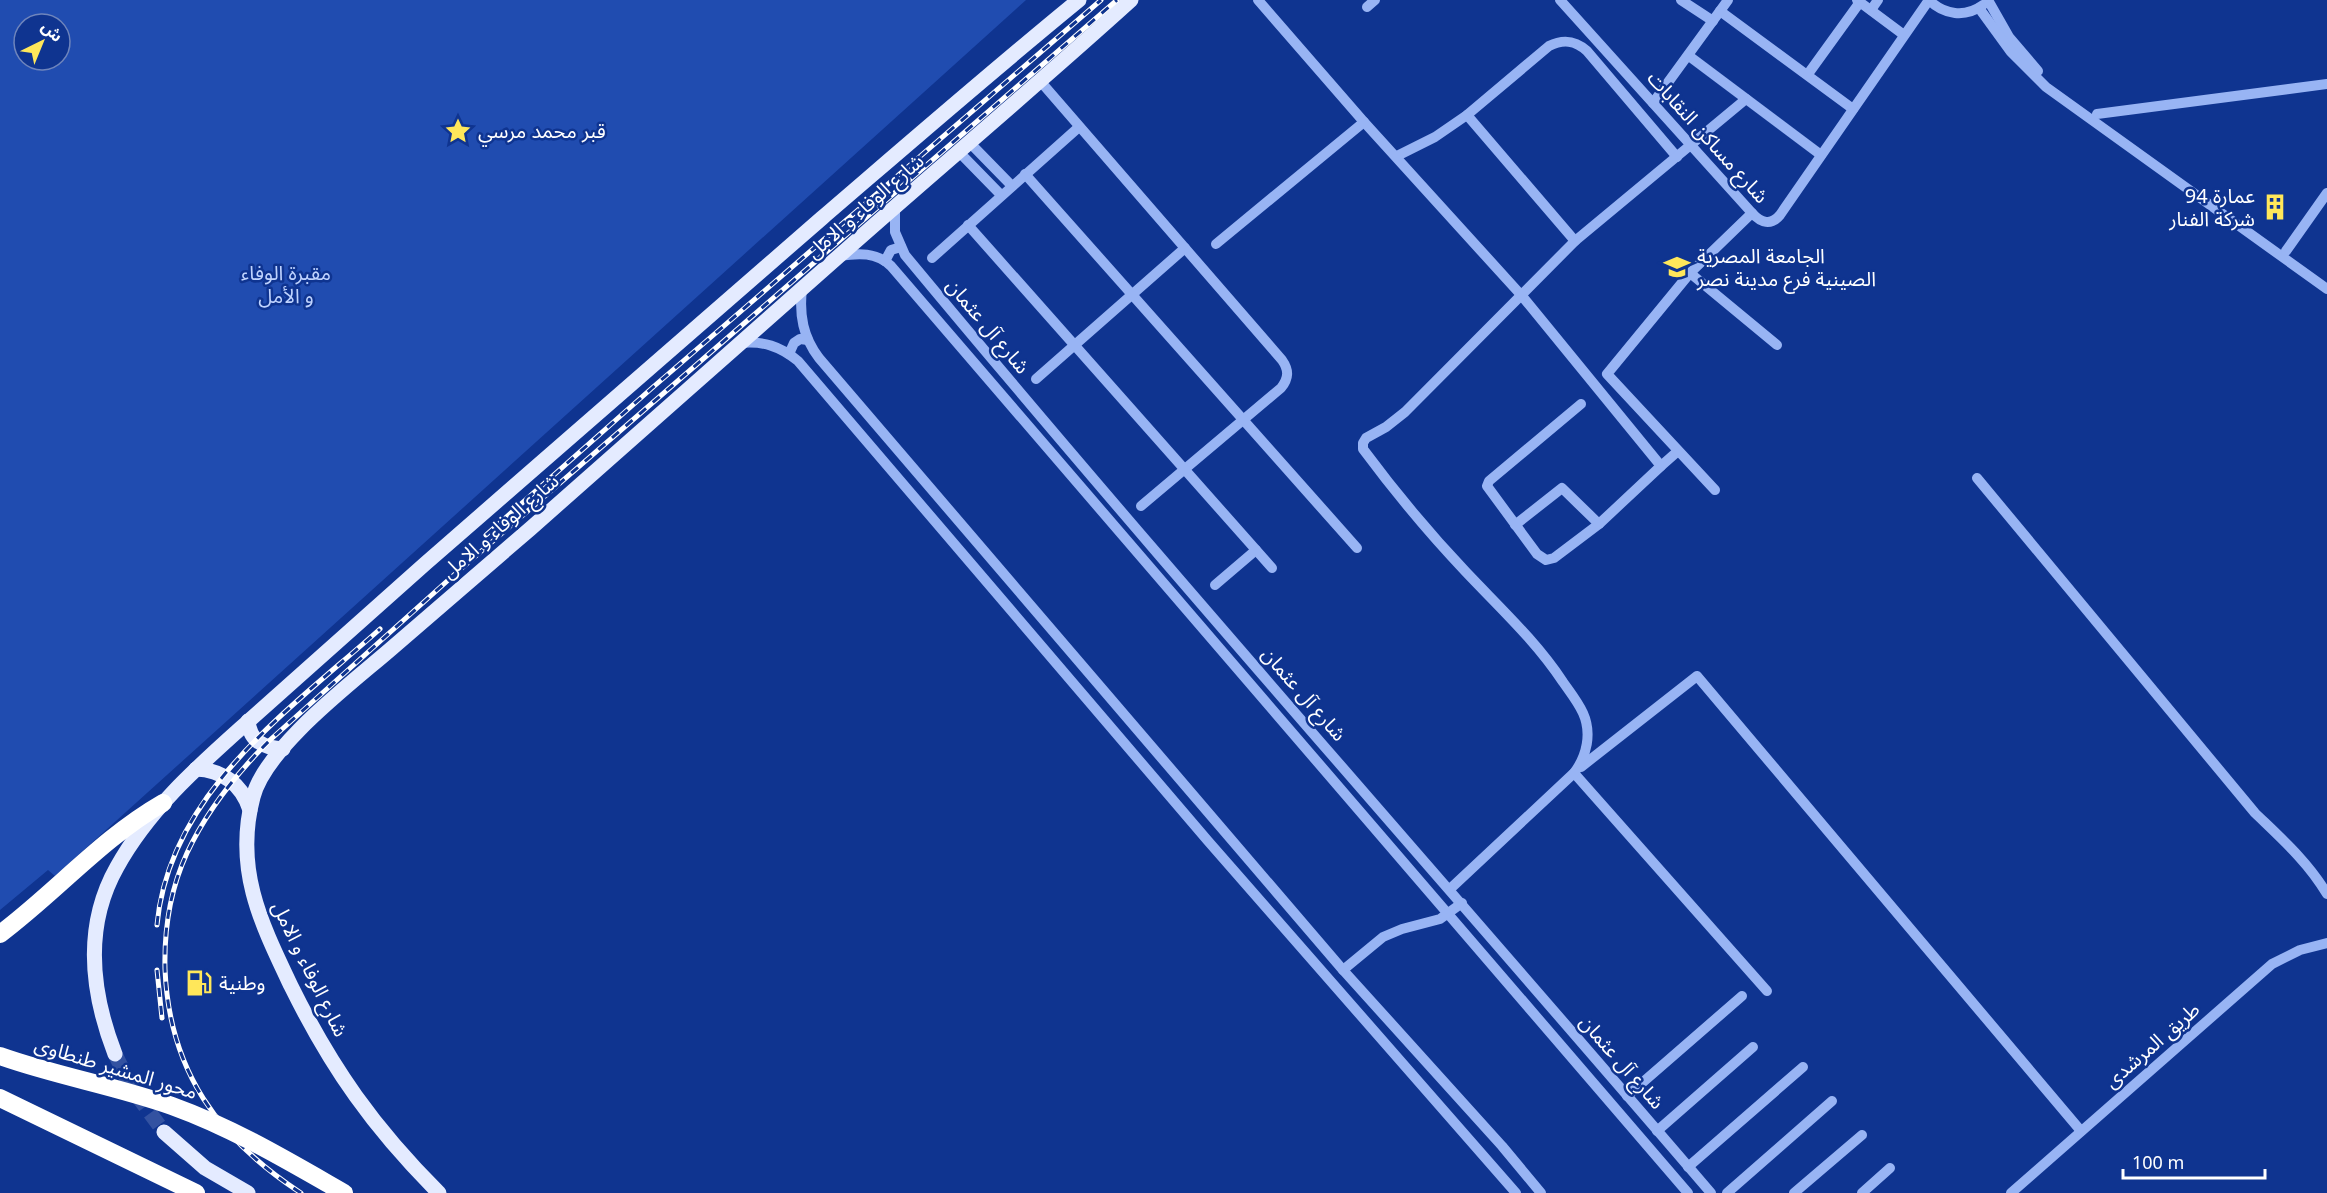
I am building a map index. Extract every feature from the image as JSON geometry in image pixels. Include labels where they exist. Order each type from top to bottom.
[{"type":"highway","points":[[0,934],[50,893],[109,839],[163,803]]},
{"type":"highway","name":"محور المشير طنطاوى","points":[[0,1056],[141,1095],[199,1116],[253,1141],[344,1193]]},
{"type":"highway","points":[[0,1098],[196,1193]]},
{"type":"main road","name":"شارع الوفاء و الامل","points":[[115,1054],[103,1020],[95,983],[93,965],[95,928],[103,898],[116,868],[136,837],[163,803],[248,721],[776,258],[951,106],[1079,0]]},
{"type":"main road","name":"شارع الوفاء و الامل","points":[[439,1193],[387,1138],[355,1097],[327,1054],[262,924],[253,896],[247,853],[250,810],[256,787],[283,749],[323,708],[1041,82],[1131,0]]},
{"type":"main road","points":[[248,721],[252,736],[260,744],[269,748],[283,749]]},
{"type":"main road","points":[[196,769],[218,773],[230,780],[245,796],[250,810]]},
{"type":"main road","points":[[164,1132],[205,1168],[248,1193]]},
{"type":"street","points":[[1258,0],[1364,122],[1522,296],[1661,466]]},
{"type":"street","points":[[1681,0],[1713,21]]},
{"type":"street","points":[[1653,103],[1728,0]]},
{"type":"street","points":[[1871,10],[1878,0]]},
{"type":"street","points":[[1929,0],[1940,9],[1961,14],[1984,3]]},
{"type":"street","name":"شارع مساكن النقابات","points":[[1565,2],[1690,146],[1752,213],[1767,222],[1777,219],[1929,0]]},
{"type":"street","points":[[1808,74],[1859,1],[1904,35]]},
{"type":"street","points":[[1984,3],[2028,60],[2050,82],[2327,280]]},
{"type":"street","points":[[1984,3],[2022,65],[2046,87],[2327,289]]},
{"type":"street","points":[[1720,11],[1853,109]]},
{"type":"street","points":[[1397,156],[1436,137],[1467,115],[1549,46],[1565,41],[1573,42],[1587,51],[1677,157]]},
{"type":"street","points":[[1689,56],[1821,155]]},
{"type":"street","points":[[1041,82],[1286,365],[1287,377],[1281,388],[1141,506]]},
{"type":"street","points":[[2097,114],[2327,84]]},
{"type":"street","points":[[1576,771],[1584,756],[1587,742],[1584,714],[1577,701],[1545,657],[1434,536],[1362,446],[1366,438],[1386,427],[1405,412],[1575,241],[1746,99]]},
{"type":"street","points":[[1467,115],[1575,241]]},
{"type":"street","points":[[1216,244],[1364,122]]},
{"type":"street","points":[[932,258],[1079,127]]},
{"type":"street","points":[[965,147],[994,168],[1012,186]]},
{"type":"street","points":[[965,147],[984,177],[1001,195]]},
{"type":"street","points":[[984,177],[994,168]]},
{"type":"street","points":[[1025,174],[1357,548]]},
{"type":"street","points":[[2286,251],[2327,193]]},
{"type":"street","name":"شارع آل عثمان","points":[[895,207],[895,232],[901,247],[1056,436],[1711,1193]]},
{"type":"street","points":[[1715,490],[1607,374],[1690,273],[1752,213]]},
{"type":"street","points":[[968,225],[1272,568]]},
{"type":"street","points":[[839,256],[864,254],[885,261],[889,252],[901,247]]},
{"type":"street","points":[[1036,379],[1185,248]]},
{"type":"street","name":"شارع آل عثمان","points":[[885,261],[1688,1193]]},
{"type":"street","points":[[1690,273],[1777,345]]},
{"type":"street","points":[[802,289],[800,311],[808,340],[819,358],[1343,970],[1502,1146],[1541,1193]]},
{"type":"street","points":[[789,354],[794,343],[800,339],[808,340]]},
{"type":"street","points":[[740,344],[772,345],[798,361],[1208,841],[1516,1193]]},
{"type":"street","points":[[1581,404],[1489,481],[1487,486],[1537,554],[1546,560],[1554,558],[1599,524],[1678,451]]},
{"type":"street","points":[[1977,478],[2255,813],[2297,852],[2327,894]]},
{"type":"street","points":[[1515,525],[1562,488],[1599,524]]},
{"type":"street","points":[[1215,585],[1256,550]]},
{"type":"street","points":[[1450,889],[1576,771],[1696,676],[2081,1131]]},
{"type":"street","points":[[1576,771],[1767,991]]},
{"type":"street","points":[[1208,841],[1222,829]]},
{"type":"street","points":[[1343,970],[1383,937],[1402,929],[1431,922],[1449,914],[1462,903]]},
{"type":"street","name":"طريق المرشدى","points":[[2011,1193],[2272,964],[2300,950],[2327,943]]},
{"type":"street","points":[[1627,1096],[1742,996]]},
{"type":"street","points":[[1657,1131],[1754,1047]]},
{"type":"street","points":[[1688,1167],[1803,1067]]},
{"type":"street","points":[[1727,1193],[1832,1101]]},
{"type":"street","points":[[1794,1193],[1862,1135]]},
{"type":"street","points":[[1862,1193],[1890,1168]]},
{"type":"green space","name":"مقبرة الوفاء و الأمل","points":[[0,0],[1026,0],[55,876],[48,870],[0,910]]},
{"type":"tunnel","points":[[115,1054],[131,1087],[164,1132]]},
{"type":"railway","points":[[486,535],[652,388],[1101,0]]},
{"type":"railway","points":[[301,1193],[271,1172],[223,1125],[203,1099],[176,1039],[165,969],[167,924],[172,895],[181,867],[213,807],[270,740],[455,574],[1117,0]]},
{"type":"railway","points":[[157,925],[166,878],[184,834],[209,795],[239,758],[273,723],[380,629]]},
{"type":"railway","points":[[157,970],[162,1018]]},
{"type":"place","name":"قبر محمد مرسي","points":[[458,131]]},
{"type":"place","name":"عمارة 94 شركة الفنار","points":[[2275,207]]},
{"type":"place","name":"الجامعة المصرية الصينية فرع مدينة نصر","points":[[1677,267]]},
{"type":"place","name":"وطنية","points":[[199,983]]}]
